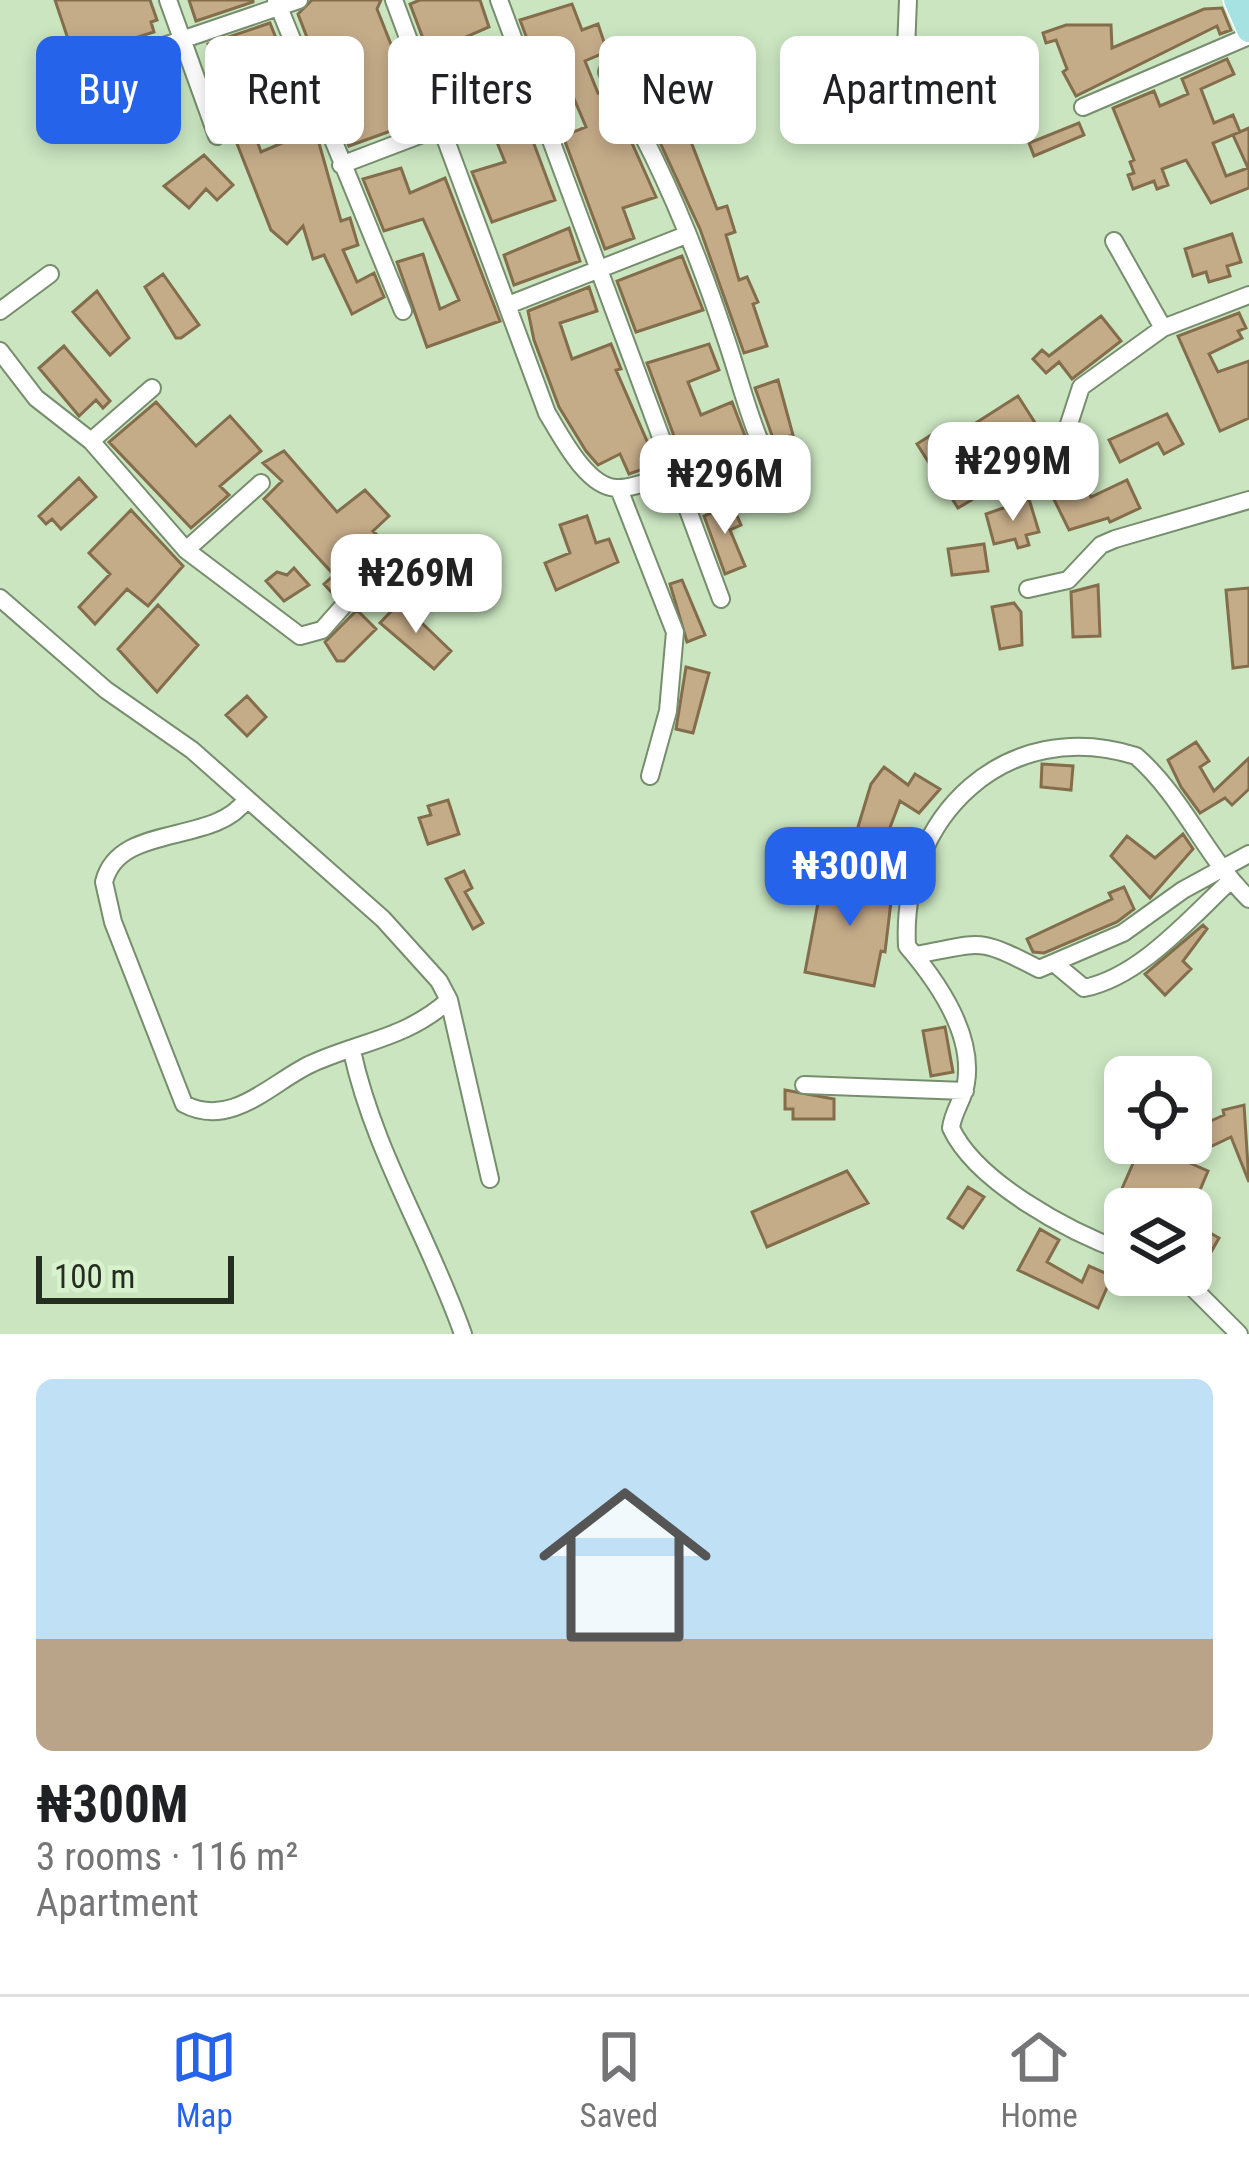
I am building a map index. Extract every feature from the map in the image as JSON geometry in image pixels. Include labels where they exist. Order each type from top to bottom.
[{"type":"main road","points":[[1236,0],[1249,33]]},
{"type":"street","points":[[168,0],[205,102]]},
{"type":"street","points":[[183,41],[299,0]]},
{"type":"street","points":[[394,0],[407,36]]},
{"type":"street","points":[[500,0],[513,36]]},
{"type":"street","points":[[907,36],[908,0]]},
{"type":"street","points":[[278,4],[403,311]]},
{"type":"street","points":[[1083,107],[1249,33]]},
{"type":"street","points":[[341,165],[398,144]]},
{"type":"street","points":[[447,144],[547,413],[569,449],[604,486],[620,489],[673,473]]},
{"type":"street","points":[[552,144],[721,598]]},
{"type":"street","points":[[646,144],[727,340],[751,426],[786,491]]},
{"type":"street","points":[[508,305],[686,235]]},
{"type":"street","points":[[1114,242],[1162,328]]},
{"type":"street","points":[[0,310],[50,274]]},
{"type":"street","points":[[1070,424],[1081,387],[1162,328],[1249,295]]},
{"type":"street","points":[[0,351],[36,398],[91,442],[186,550],[300,636],[322,630],[390,554]]},
{"type":"street","points":[[91,442],[152,388]]},
{"type":"street","points":[[186,550],[261,483]]},
{"type":"street","points":[[620,489],[675,632],[668,711],[650,776]]},
{"type":"street","points":[[1028,589],[1068,580],[1101,545],[1115,539],[1249,500]]},
{"type":"street","points":[[0,598],[246,800],[382,919],[439,981],[449,1000],[490,1179]]},
{"type":"street","points":[[1104,1243],[980,1171],[962,1151],[951,1128],[964,1091],[966,1060],[956,1023],[907,946],[906,926],[916,880],[950,805],[983,775],[1033,751],[1136,756],[1190,819],[1226,876],[1249,899]]},
{"type":"street","points":[[246,800],[234,816],[220,823],[129,851],[115,860],[104,882],[113,922],[180,1097],[201,1109],[249,1103],[272,1094],[300,1069],[409,1030],[449,1000]]},
{"type":"street","points":[[1054,963],[1084,988],[1111,979],[1187,921],[1249,854]]},
{"type":"street","points":[[915,956],[970,941],[993,943],[1039,969],[1123,933],[1183,890],[1226,876]]},
{"type":"street","points":[[352,1051],[362,1097],[391,1175],[463,1334]]},
{"type":"street","points":[[805,1085],[964,1091]]},
{"type":"street","points":[[1201,1296],[1239,1334]]},
{"type":"building","points":[[55,0],[150,0],[157,20],[151,22],[154,32],[141,36],[67,36]]},
{"type":"building","points":[[189,0],[253,0],[253,2],[196,21]]},
{"type":"building","points":[[312,0],[381,0],[377,9],[388,37],[388,132],[364,141],[364,36],[306,36],[298,14]]},
{"type":"building","points":[[480,0],[489,27],[468,36],[422,36],[410,4]]},
{"type":"building","points":[[572,4],[582,30],[598,24],[602,36],[599,55],[585,61],[599,93],[599,144],[632,144],[656,197],[623,208],[634,238],[605,249],[566,144],[575,144],[575,131],[586,127],[575,101],[575,36],[526,36],[520,20]]},
{"type":"building","points":[[1222,8],[1231,30],[1220,34],[1217,26],[1076,96],[1063,72],[1067,69],[1056,40],[1046,43],[1043,33],[1066,25],[1111,25],[1112,48],[1204,9]]},
{"type":"building","points":[[270,23],[275,36],[232,36]]},
{"type":"building","points":[[1227,59],[1234,74],[1201,89],[1214,123],[1233,115],[1240,132],[1249,128],[1249,188],[1211,203],[1186,160],[1162,169],[1168,185],[1157,189],[1154,181],[1133,189],[1128,175],[1134,173],[1130,162],[1134,160],[1113,108],[1154,91],[1160,106],[1188,94],[1182,79]],"holes":[[[1233,135],[1248,168],[1226,176],[1213,143]]]},
{"type":"building","points":[[1079,123],[1084,135],[1034,156],[1029,144],[1039,144],[1039,139]]},
{"type":"building","points":[[237,144],[258,144],[261,152],[280,144],[319,144],[341,221],[350,218],[358,245],[343,250],[357,282],[374,273],[384,297],[352,314],[324,255],[313,259],[303,226],[287,244],[271,230]]},
{"type":"building","points":[[498,144],[534,144],[555,200],[492,222],[472,172],[505,162]]},
{"type":"building","points":[[661,144],[692,144],[717,209],[727,206],[735,232],[726,235],[739,280],[747,277],[758,302],[753,304],[767,346],[744,353],[700,229]]},
{"type":"building","points":[[204,155],[233,185],[217,200],[206,189],[189,208],[164,186]]},
{"type":"building","points":[[401,168],[410,193],[445,178],[500,321],[427,347],[397,262],[423,254],[440,309],[459,300],[423,219],[384,231],[363,179]]},
{"type":"building","points":[[569,228],[580,261],[514,285],[504,255]]},
{"type":"building","points":[[1232,234],[1241,262],[1227,266],[1230,276],[1209,282],[1206,272],[1193,276],[1185,249]]},
{"type":"building","points":[[682,256],[703,310],[636,332],[617,281]]},
{"type":"building","points":[[163,274],[199,325],[181,338],[176,338],[145,287]]},
{"type":"building","points":[[589,287],[597,311],[560,323],[572,359],[611,344],[621,369],[616,370],[657,464],[629,474],[620,454],[598,465],[586,451],[559,407],[534,340],[528,311]]},
{"type":"building","points":[[97,291],[129,338],[110,355],[73,312]]},
{"type":"building","points":[[1239,313],[1246,328],[1238,331],[1242,338],[1209,354],[1218,372],[1249,361],[1249,418],[1220,431],[1178,336]]},
{"type":"building","points":[[1101,316],[1121,341],[1072,379],[1059,362],[1046,373],[1033,359],[1042,350],[1049,356]]},
{"type":"building","points":[[709,344],[719,370],[688,382],[701,415],[732,402],[750,449],[742,454],[761,491],[734,505],[719,462],[688,474],[647,363]]},
{"type":"building","points":[[64,346],[110,401],[103,408],[96,400],[79,416],[39,368]]},
{"type":"building","points":[[778,380],[793,435],[774,441],[755,388]]},
{"type":"building","points":[[1018,396],[1046,440],[974,485],[980,495],[958,508],[917,444],[939,430],[946,442]]},
{"type":"building","points":[[156,402],[196,446],[230,416],[261,451],[220,486],[229,495],[191,528],[109,442]]},
{"type":"building","points":[[1167,414],[1183,444],[1164,454],[1158,443],[1120,462],[1109,440]]},
{"type":"building","points":[[284,451],[337,512],[365,490],[389,516],[373,531],[384,542],[334,595],[324,584],[334,575],[264,499],[282,481],[263,463]]},
{"type":"building","points":[[1078,466],[1091,497],[1127,480],[1140,508],[1110,522],[1108,518],[1069,530],[1044,479]]},
{"type":"building","points":[[79,478],[96,497],[61,529],[52,519],[46,524],[39,516]]},
{"type":"building","points":[[1029,499],[1039,532],[1026,535],[1029,545],[1018,548],[1015,539],[994,544],[986,514]]},
{"type":"building","points":[[732,504],[741,525],[730,530],[745,566],[725,574],[704,516]]},
{"type":"building","points":[[131,510],[183,566],[148,606],[127,589],[95,624],[79,607],[110,574],[89,553]]},
{"type":"building","points":[[587,516],[596,543],[609,539],[618,562],[556,590],[545,563],[570,553],[560,525]]},
{"type":"building","points":[[984,544],[988,571],[952,575],[948,549]]},
{"type":"building","points":[[402,556],[422,575],[399,598],[382,581]]},
{"type":"building","points":[[294,568],[309,585],[284,601],[266,581]]},
{"type":"building","points":[[682,580],[705,635],[687,642],[670,584]]},
{"type":"building","points":[[1098,585],[1100,636],[1073,637],[1071,592]]},
{"type":"building","points":[[1249,588],[1249,666],[1233,668],[1226,590]]},
{"type":"building","points":[[400,602],[451,651],[434,669],[380,623]]},
{"type":"building","points":[[1014,603],[1021,612],[1022,645],[1000,649],[992,607]]},
{"type":"building","points":[[158,605],[198,645],[157,692],[118,649]]},
{"type":"building","points":[[357,610],[376,629],[344,661],[337,661],[325,642]]},
{"type":"building","points":[[686,667],[709,673],[693,733],[676,729]]},
{"type":"building","points":[[247,696],[266,717],[247,736],[226,715]]},
{"type":"building","points":[[1196,742],[1209,761],[1200,767],[1214,791],[1249,758],[1249,789],[1232,805],[1225,798],[1200,813],[1181,787],[1168,760]]},
{"type":"building","points":[[1042,764],[1073,766],[1071,790],[1041,787]]},
{"type":"building","points":[[884,767],[908,785],[915,774],[940,789],[919,813],[900,801],[886,838],[878,835],[877,840],[858,827],[871,784]]},
{"type":"building","points":[[448,800],[459,834],[428,844],[419,818],[431,815],[428,806]]},
{"type":"building","points":[[1183,834],[1193,849],[1150,898],[1111,856],[1127,836],[1155,858]]},
{"type":"building","points":[[464,871],[472,888],[465,892],[483,923],[473,929],[446,879]]},
{"type":"building","points":[[824,871],[893,885],[885,952],[881,951],[874,986],[805,972]]},
{"type":"building","points":[[1124,887],[1134,909],[1117,922],[1044,953],[1033,952],[1027,939],[1112,899],[1109,893]]},
{"type":"building","points":[[1203,925],[1207,929],[1183,961],[1191,969],[1165,995],[1145,974]]},
{"type":"building","points":[[945,1027],[953,1072],[931,1076],[923,1031]]},
{"type":"building","points":[[785,1090],[834,1099],[834,1119],[793,1119],[793,1109],[785,1109]]},
{"type":"building","points":[[1244,1105],[1249,1182],[1231,1137],[1212,1146],[1212,1120],[1224,1115],[1223,1110]]},
{"type":"building","points":[[1133,1164],[1192,1164],[1208,1171],[1201,1188],[1122,1188]]},
{"type":"building","points":[[847,1171],[868,1203],[767,1247],[752,1212]]},
{"type":"building","points":[[968,1187],[984,1197],[963,1228],[948,1218]]},
{"type":"building","points":[[1040,1229],[1059,1240],[1047,1262],[1082,1282],[1089,1266],[1104,1273],[1104,1294],[1098,1308],[1018,1270]]}]
